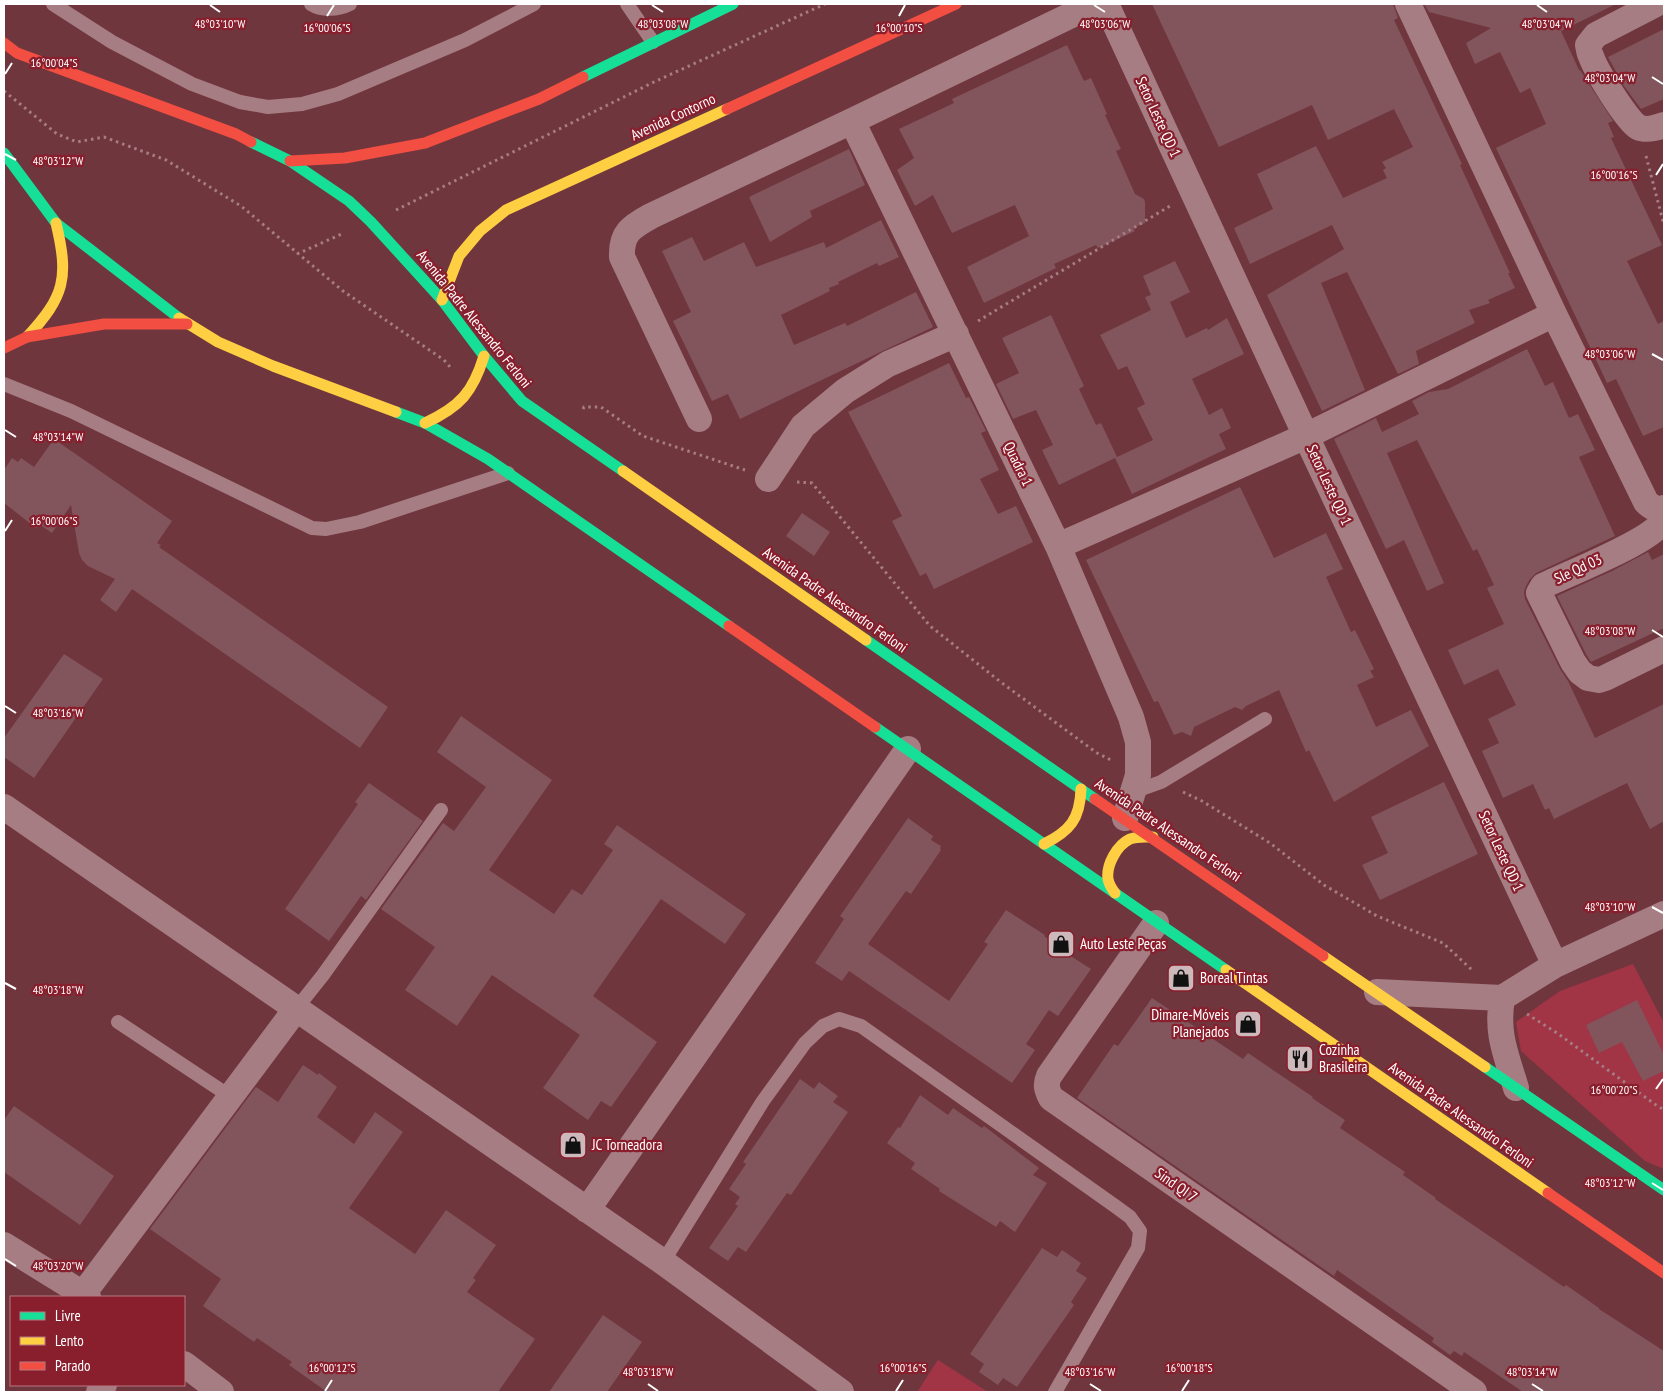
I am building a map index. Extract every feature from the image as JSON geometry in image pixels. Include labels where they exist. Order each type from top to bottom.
[{"type":"main road","points":[[290,161],[345,158],[425,143],[539,99],[733,4]]},
{"type":"main road","name":"Avenida Contorno","points":[[442,300],[458,256],[480,231],[506,210],[956,4]]},
{"type":"main road","name":"Avenida Padre Alessandro Ferloni","points":[[4,43],[18,53],[236,134],[290,161],[349,202],[371,222],[442,300],[484,356],[522,401],[1081,789],[1661,1186]]},
{"type":"main road","points":[[4,60],[18,53]]},
{"type":"main road","name":"Avenida Padre Alessandro Ferloni","points":[[4,153],[56,223],[187,324],[218,342],[273,366],[425,423],[488,459],[1664,1273]]},
{"type":"main road","points":[[26,337],[52,308],[60,290],[63,269],[62,248],[56,223]]},
{"type":"main road","points":[[4,348],[26,337],[104,324],[187,324]]},
{"type":"main road","points":[[425,423],[440,417],[456,407],[472,390],[484,356]]},
{"type":"main road","points":[[1044,844],[1057,838],[1072,825],[1079,812],[1081,789]]},
{"type":"main road","points":[[1115,893],[1108,880],[1108,867],[1114,854],[1128,840],[1139,836],[1153,838]]},
{"type":"street","points":[[699,419],[622,257],[621,246],[624,236],[634,225],[1094,4]]},
{"type":"street","name":"Setor Leste QD 1","points":[[1106,4],[1306,436],[1555,964]]},
{"type":"street","points":[[1408,4],[1554,314],[1646,502],[1655,508],[1663,508]]},
{"type":"street","points":[[1655,126],[1620,107],[1591,57],[1588,45],[1596,35],[1656,4]]},
{"type":"street","name":"Quadra 1","points":[[852,121],[1058,546],[1131,717],[1138,742],[1144,783],[1124,818]]},
{"type":"street","points":[[1058,546],[1306,436],[1554,314]]},
{"type":"street","points":[[768,479],[803,426],[845,391],[888,364],[956,334]]},
{"type":"street","name":"Sle Qd 03","points":[[1663,508],[1663,517],[1660,525],[1642,539],[1543,586],[1539,593],[1572,662],[1588,678],[1599,680],[1605,678],[1664,649]]},
{"type":"street","points":[[587,1210],[908,749]]},
{"type":"street","points":[[4,807],[663,1262],[841,1392]]},
{"type":"street","points":[[1377,992],[1502,998],[1555,964],[1664,914]]},
{"type":"street","name":"Sind QI 7","points":[[1156,923],[1049,1076],[1046,1083],[1051,1098],[1474,1392]]},
{"type":"street","points":[[1502,998],[1499,1015],[1500,1036],[1516,1088]]},
{"type":"street","points":[[4,1245],[85,1296],[296,1009]]},
{"type":"street","points":[[185,1365],[221,1392]]},
{"type":"lane","points":[[53,4],[112,42],[192,84],[240,102],[268,107],[302,104],[338,94],[465,40],[534,4]]},
{"type":"lane","points":[[310,4],[330,9],[342,8],[350,4]]},
{"type":"lane","points":[[627,4],[652,42]]},
{"type":"lane","points":[[4,384],[71,411],[312,528],[326,529],[360,522],[508,474]]},
{"type":"lane","points":[[1144,783],[1265,719]]},
{"type":"lane","points":[[296,1009],[323,975],[440,810]]},
{"type":"lane","points":[[663,1262],[759,1109],[805,1043],[823,1026],[839,1020],[860,1026],[1115,1206],[1130,1217],[1140,1231],[1138,1248],[1055,1392]]},
{"type":"lane","points":[[118,1022],[231,1097]]},
{"type":"path","points":[[297,254],[371,222],[656,81],[825,4]]},
{"type":"path","points":[[4,91],[57,134],[78,142],[104,137],[166,160],[241,206],[342,291],[444,360],[472,390]]},
{"type":"path","points":[[1655,126],[1664,225]]},
{"type":"path","points":[[956,334],[1193,193]]},
{"type":"path","points":[[567,433],[584,406],[601,407],[643,436],[768,479],[812,483],[930,626],[1002,683],[1097,753],[1144,783],[1202,801],[1263,838],[1324,885],[1377,916],[1443,943],[1502,998],[1557,1033],[1664,1110]]},
{"type":"shaded area","points":[[1633,964],[1664,1023],[1664,1169],[1645,1161],[1521,1051],[1516,1022],[1560,991]]},
{"type":"shaded area","points":[[938,1360],[988,1392],[917,1392]]},
{"type":"building","points":[[1152,4],[1393,4],[1398,18],[1394,20],[1462,164],[1460,165],[1510,273],[1508,273],[1515,288],[1488,300],[1490,303],[1469,310],[1475,323],[1416,351],[1419,364],[1398,374],[1347,272],[1321,283],[1365,390],[1322,411],[1267,295],[1344,249],[1332,225],[1250,264],[1234,228],[1273,209],[1257,174],[1316,146],[1343,198],[1387,178],[1383,170],[1386,168],[1382,162],[1413,147],[1394,109],[1328,140],[1312,105],[1219,147]]},
{"type":"building","points":[[1424,4],[1616,4],[1561,31],[1579,70],[1613,121],[1608,123],[1614,137],[1611,138],[1662,245],[1627,261],[1658,324],[1664,321],[1664,427],[1643,436],[1616,379],[1607,383],[1496,148],[1546,124],[1530,88],[1520,93],[1500,52],[1475,64],[1466,43],[1491,28],[1429,12]]},
{"type":"building","points":[[1664,29],[1664,99],[1641,109],[1624,86],[1608,57]]},
{"type":"building","points":[[1067,45],[1084,81],[1091,78],[1107,114],[1105,115],[1121,149],[1116,151],[1135,194],[1144,199],[1145,223],[1133,228],[1135,231],[1098,248],[1096,245],[1054,264],[1056,268],[984,303],[967,267],[1029,236],[1015,205],[952,233],[933,195],[915,206],[897,170],[914,158],[899,129],[954,103],[952,99]]},
{"type":"building","points":[[849,149],[865,185],[810,211],[812,217],[770,242],[749,197]]},
{"type":"building","points":[[881,220],[899,257],[879,266],[877,263],[838,282],[839,284],[829,288],[830,291],[781,315],[794,345],[845,323],[847,326],[916,292],[933,327],[740,419],[728,394],[712,401],[673,321],[691,312],[662,251],[692,237],[704,261],[744,242],[756,267],[824,242],[826,248]]},
{"type":"building","points":[[1175,261],[1190,292],[1170,302],[1186,338],[1207,328],[1208,330],[1227,318],[1244,354],[1192,379],[1209,415],[1222,408],[1231,428],[1219,434],[1226,449],[1132,494],[1115,458],[1153,440],[1137,408],[1145,404],[1127,366],[1118,370],[1100,335],[1151,310],[1145,297],[1151,295],[1143,276]]},
{"type":"building","points":[[1051,315],[1084,386],[1079,389],[1096,425],[1101,423],[1117,457],[1059,485],[1042,450],[1053,445],[1036,410],[1013,419],[996,384],[1019,373],[1002,338]]},
{"type":"building","points":[[1527,349],[1545,386],[1553,382],[1569,418],[1578,414],[1595,450],[1579,457],[1615,536],[1536,573],[1526,586],[1524,592],[1525,599],[1560,669],[1568,681],[1595,738],[1664,704],[1664,821],[1650,829],[1627,783],[1554,819],[1549,808],[1545,810],[1533,784],[1503,798],[1482,751],[1499,743],[1488,719],[1516,705],[1498,669],[1464,685],[1448,650],[1504,624],[1487,588],[1494,585],[1477,549],[1473,551],[1417,440],[1387,453],[1444,583],[1427,591],[1404,540],[1386,549],[1334,439],[1376,418],[1382,432],[1419,414],[1412,401],[1429,392],[1448,389]]},
{"type":"building","points":[[949,363],[966,398],[969,397],[986,431],[981,433],[999,470],[980,479],[998,514],[1016,506],[1033,542],[934,589],[926,573],[920,576],[892,521],[902,516],[848,412]]},
{"type":"building","points":[[54,439],[172,521],[157,543],[161,545],[159,547],[388,707],[360,748],[132,589],[116,612],[100,600],[115,579],[88,566],[82,560],[79,553],[71,505],[52,533],[39,524],[36,528],[4,503],[4,470],[12,458],[18,462],[21,458],[34,467]]},
{"type":"building","points":[[1240,487],[1274,558],[1326,533],[1343,569],[1326,577],[1351,632],[1355,630],[1374,669],[1370,671],[1374,677],[1357,685],[1376,727],[1411,710],[1429,746],[1334,802],[1309,750],[1306,752],[1279,690],[1246,706],[1242,710],[1235,707],[1194,727],[1191,736],[1182,732],[1174,735],[1158,701],[1154,702],[1086,560]]},
{"type":"building","points":[[802,513],[830,532],[814,556],[786,536]]},
{"type":"building","points":[[1648,552],[1652,560],[1664,554],[1664,628],[1591,662],[1557,596]]},
{"type":"building","points":[[64,654],[103,679],[34,778],[4,757],[4,738]]},
{"type":"building","points":[[461,716],[552,780],[489,870],[554,914],[572,889],[582,895],[613,850],[604,844],[617,825],[746,914],[725,944],[661,899],[593,996],[657,1042],[611,1107],[601,1101],[588,1120],[543,1088],[580,1035],[492,975],[457,1026],[405,990],[435,947],[381,909],[443,823],[454,831],[486,787],[437,752]]},
{"type":"building","points":[[1444,782],[1478,854],[1380,900],[1362,865],[1388,853],[1371,817]]},
{"type":"building","points":[[369,783],[423,821],[366,900],[361,896],[329,941],[285,909],[358,804],[355,802]]},
{"type":"building","points":[[908,818],[933,836],[931,840],[941,846],[941,850],[911,894],[906,891],[868,944],[949,1001],[988,944],[984,942],[1006,910],[1045,935],[1066,953],[1091,969],[1058,1016],[1049,1010],[1026,1044],[1035,1050],[1012,1083],[849,971],[842,981],[815,963],[844,919],[840,916]]},
{"type":"building","points":[[1152,998],[1243,1059],[1248,1053],[1313,1097],[1345,1120],[1340,1128],[1405,1172],[1403,1175],[1435,1199],[1564,1287],[1566,1285],[1664,1351],[1664,1392],[1523,1392],[1464,1352],[1462,1356],[1454,1351],[1450,1355],[1432,1342],[1434,1338],[1337,1270],[1334,1276],[1077,1098],[1114,1044],[1118,1046]]},
{"type":"building","points":[[1637,1000],[1664,1055],[1664,1071],[1643,1081],[1622,1042],[1599,1053],[1586,1025]]},
{"type":"building","points":[[303,1065],[318,1075],[319,1073],[337,1087],[317,1117],[354,1144],[375,1112],[403,1132],[349,1208],[415,1254],[446,1210],[496,1245],[473,1278],[476,1280],[467,1292],[535,1339],[498,1392],[327,1392],[289,1365],[292,1362],[257,1338],[254,1342],[203,1306],[221,1279],[150,1229],[256,1087],[278,1102]]},
{"type":"building","points":[[800,1079],[814,1089],[819,1082],[838,1096],[833,1102],[848,1112],[791,1195],[787,1193],[746,1252],[738,1247],[728,1261],[709,1248],[738,1206],[735,1204],[740,1197],[729,1189],[746,1164],[743,1162]]},
{"type":"building","points":[[920,1095],[948,1115],[953,1108],[982,1128],[984,1126],[1039,1168],[1033,1175],[1047,1183],[1015,1232],[1000,1221],[996,1227],[939,1191],[940,1189],[911,1169],[915,1163],[887,1143],[898,1127],[900,1128]]},
{"type":"building","points":[[14,1106],[114,1176],[80,1225],[4,1172],[4,1120]]},
{"type":"building","points":[[1042,1248],[1057,1257],[1062,1250],[1081,1263],[1076,1271],[1087,1278],[1071,1302],[1074,1305],[1017,1387],[1003,1378],[998,1385],[979,1372],[984,1364],[970,1354]]},
{"type":"building","points":[[603,1315],[642,1342],[607,1392],[549,1392]]},
{"type":"traffic: fast","points":[[583,77],[733,4]]},
{"type":"traffic: fast","points":[[251,142],[290,161],[349,201],[371,222],[442,300],[484,356],[522,401],[623,471]]},
{"type":"traffic: fast","points":[[4,153],[56,223],[179,318]]},
{"type":"traffic: fast","points":[[396,412],[425,423],[488,459],[729,626]]},
{"type":"traffic: fast","points":[[866,640],[1095,799]]},
{"type":"traffic: fast","points":[[875,727],[1226,970]]},
{"type":"traffic: fast","points":[[1485,1067],[1664,1190]]},
{"type":"traffic: slow","points":[[442,300],[459,256],[480,231],[506,210],[727,109]]},
{"type":"traffic: slow","points":[[27,337],[49,310],[61,285],[63,272],[62,258],[56,223]]},
{"type":"traffic: slow","points":[[179,318],[218,342],[273,366],[396,412]]},
{"type":"traffic: slow","points":[[425,423],[447,411],[463,397],[470,389],[484,356]]},
{"type":"traffic: slow","points":[[623,471],[866,640]]},
{"type":"traffic: slow","points":[[1044,844],[1061,834],[1072,823],[1076,816],[1081,789]]},
{"type":"traffic: slow","points":[[1115,893],[1108,879],[1113,856],[1130,839],[1153,837]]},
{"type":"traffic: slow","points":[[1323,956],[1485,1067]]},
{"type":"traffic: slow","points":[[1226,970],[1548,1193]]},
{"type":"traffic: jam","points":[[727,109],[956,4]]},
{"type":"traffic: jam","points":[[4,43],[17,53],[236,134],[251,142]]},
{"type":"traffic: jam","points":[[290,161],[345,158],[425,143],[539,99],[583,77]]},
{"type":"traffic: jam","points":[[4,348],[27,337],[104,324],[187,324]]},
{"type":"traffic: jam","points":[[729,626],[875,727]]},
{"type":"traffic: jam","points":[[1095,799],[1323,956]]},
{"type":"traffic: jam","points":[[1548,1193],[1664,1273]]},
{"type":"place","name":"Auto Leste Peças","points":[[1061,944]]},
{"type":"place","name":"Boreal Tintas","points":[[1181,978]]},
{"type":"place","name":"Dimare-Móveis Planejados","points":[[1248,1024]]},
{"type":"place","name":"Cozinha Brasileira","points":[[1300,1059]]},
{"type":"place","name":"JC Torneadora","points":[[573,1145]]}]
